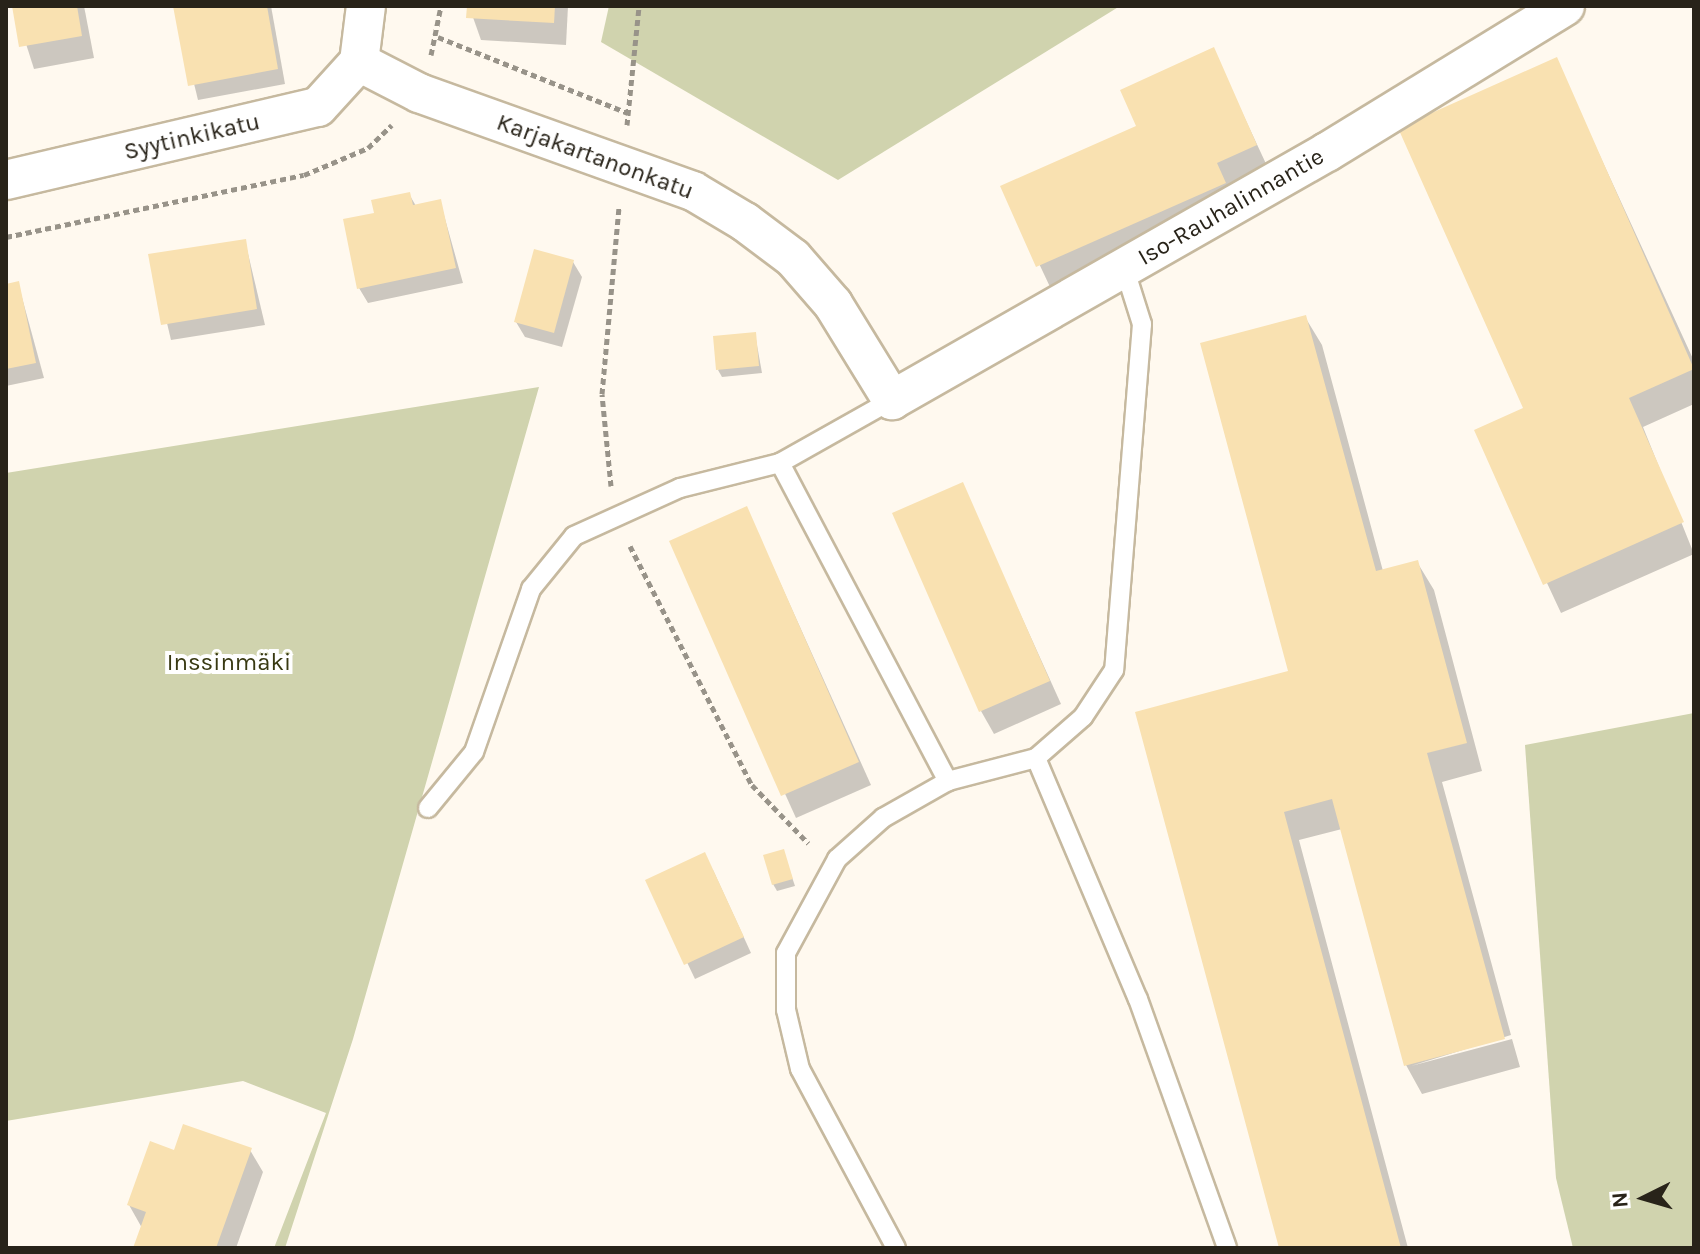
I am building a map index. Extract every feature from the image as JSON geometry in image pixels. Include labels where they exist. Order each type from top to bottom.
[{"type":"street","points":[[359,62],[366,6]]},
{"type":"street","name":"Iso-Rauhalinnantie","points":[[892,400],[1124,267],[1565,6]]},
{"type":"street","name":"Karjakartanonkatu","points":[[359,62],[419,93],[693,191],[793,258],[833,304],[892,400]]},
{"type":"street","name":"Syytinkikatu","points":[[6,180],[318,107],[359,62]]},
{"type":"lane","points":[[896,1248],[800,1069],[786,1010],[786,953],[837,859],[883,818],[948,781],[1036,758],[1083,717],[1114,670],[1142,324],[1124,267]]},
{"type":"lane","points":[[428,808],[474,752],[531,589],[574,536],[619,511],[780,463],[892,400]]},
{"type":"lane","points":[[780,463],[948,781]]},
{"type":"lane","points":[[1036,758],[1138,999],[1227,1248]]},
{"type":"path","points":[[639,6],[602,394],[604,461],[619,511],[752,785],[800,839],[837,859]]},
{"type":"path","points":[[438,37],[628,113]]},
{"type":"green space","points":[[609,6],[1120,6],[838,180],[601,42]]},
{"type":"green space","name":"Inssinmäki","points":[[539,387],[353,1039],[285,1248],[274,1248],[326,1113],[243,1081],[6,1121],[6,473]]},
{"type":"green space","points":[[1694,713],[1694,1248],[1573,1248],[1556,1178],[1525,745]]},
{"type":"building","points":[[12,6],[77,6],[82,36],[19,47]]},
{"type":"building","points":[[173,6],[267,6],[278,69],[188,86]]},
{"type":"building","points":[[467,6],[555,6],[554,23],[466,18]]},
{"type":"building","points":[[1214,47],[1257,145],[1217,163],[1226,183],[1036,267],[1000,186],[1136,126],[1120,90]]},
{"type":"building","points":[[1557,57],[1694,369],[1629,398],[1684,522],[1543,585],[1474,430],[1523,408],[1398,128]]},
{"type":"building","points":[[410,192],[413,205],[441,199],[456,268],[357,289],[343,219],[374,213],[371,200]]},
{"type":"building","points":[[246,239],[257,309],[161,325],[148,254]]},
{"type":"building","points":[[534,249],[574,260],[554,333],[514,322]]},
{"type":"building","points":[[19,281],[36,363],[6,369],[6,284]]},
{"type":"building","points":[[1306,315],[1376,571],[1418,560],[1467,743],[1427,753],[1505,1039],[1404,1066],[1332,799],[1284,812],[1401,1248],[1279,1248],[1135,712],[1288,671],[1200,343]]},
{"type":"building","points":[[756,332],[759,366],[716,370],[713,336]]},
{"type":"building","points":[[963,482],[1050,681],[979,712],[892,513]]},
{"type":"building","points":[[747,506],[859,762],[781,796],[669,541]]},
{"type":"building","points":[[784,849],[793,879],[772,885],[763,855]]},
{"type":"building","points":[[705,852],[744,937],[684,965],[645,880]]},
{"type":"building","points":[[183,1124],[252,1148],[216,1248],[133,1248],[146,1212],[127,1205],[150,1141],[174,1150]]}]
